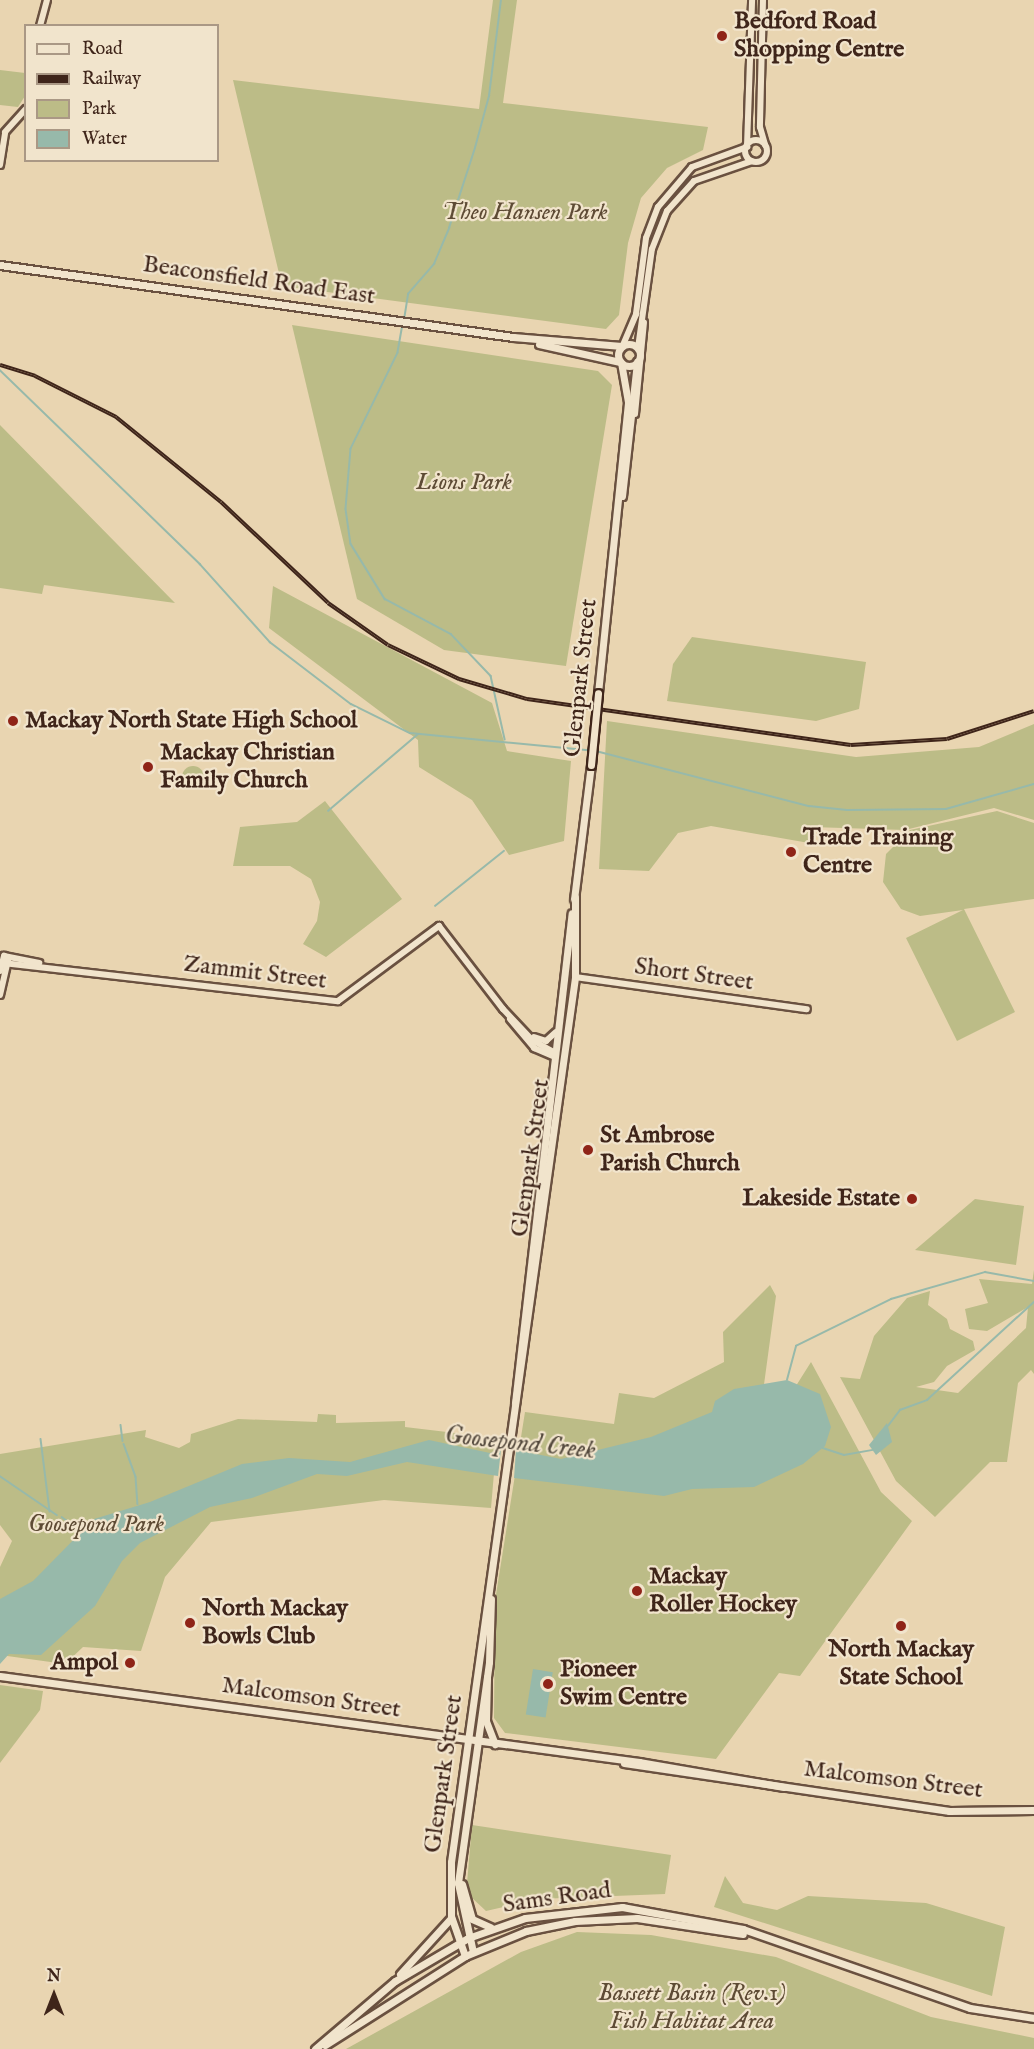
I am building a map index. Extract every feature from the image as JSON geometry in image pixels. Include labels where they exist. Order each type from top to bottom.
[{"type":"main road","name":"Beaconsfield Road East","points":[[0,265],[389,319],[513,338],[621,362],[637,362]]},
{"type":"main road","name":"Beaconsfield Road East","points":[[513,338],[638,348]]},
{"type":"main road","points":[[621,362],[622,345]]},
{"type":"main road","name":"Glenpark Street","points":[[615,534],[635,414],[638,348]]},
{"type":"main road","name":"Glenpark Street","points":[[514,1423],[516,1368],[563,975],[591,765],[629,396],[621,362]]},
{"type":"main road","name":"Glenpark Street","points":[[465,1956],[451,1916],[451,1862],[491,1596],[565,1056],[575,977],[575,897]]},
{"type":"main road","points":[[563,975],[575,977]]},
{"type":"main road","points":[[554,1054],[565,1056]]},
{"type":"main road","name":"Glenpark Street","points":[[473,1952],[458,1900],[459,1869],[487,1677],[491,1596]]},
{"type":"main road","name":"Malcomson Street","points":[[0,1676],[616,1761],[949,1811],[1034,1810]]},
{"type":"main road","points":[[487,1677],[486,1721],[495,1744]]},
{"type":"main road","points":[[459,1869],[472,1919],[493,1927]]},
{"type":"main road","name":"Sams Road","points":[[315,2049],[395,1981],[459,1942],[493,1927],[575,1910],[622,1907],[674,1913],[804,1948],[970,2008],[1034,2018]]},
{"type":"main road","points":[[395,1981],[451,1916]]},
{"type":"main road","name":"Sams Road","points":[[319,2049],[465,1956],[553,1924],[638,1918],[804,1948]]},
{"type":"street","points":[[41,24],[47,0]]},
{"type":"street","points":[[752,0],[747,146],[752,160]]},
{"type":"street","points":[[638,348],[655,238],[672,202],[700,177],[765,158],[765,145],[760,127],[763,0]]},
{"type":"street","points":[[0,165],[5,132],[24,111]]},
{"type":"street","points":[[622,345],[636,314],[646,238],[658,207],[692,167],[756,141],[765,145]]},
{"type":"street","points":[[635,414],[645,356],[645,307]]},
{"type":"street","name":"Zammit Street","points":[[6,960],[338,1001],[439,926],[503,1009]]},
{"type":"street","points":[[0,971],[6,960]]},
{"type":"street","points":[[0,992],[6,960]]},
{"type":"street","name":"Short Street","points":[[575,977],[807,1009]]},
{"type":"street","points":[[503,1009],[554,1054]]},
{"type":"street","points":[[503,1009],[526,1041],[554,1054]]},
{"type":"street","points":[[522,1028],[542,1041],[556,1032]]},
{"type":"green space","name":"Theo Hansen Park","points":[[493,0],[517,0],[503,103],[708,127],[703,150],[667,168],[641,198],[628,243],[619,315],[606,329],[282,286],[233,80],[479,109]]},
{"type":"green space","points":[[0,70],[24,73],[24,98],[18,107],[0,105]]},
{"type":"green space","name":"Lions Park","points":[[292,325],[598,371],[612,385],[566,666],[444,650],[357,599]]},
{"type":"green space","points":[[0,425],[175,603],[44,585],[42,594],[0,588]]},
{"type":"green space","points":[[273,586],[492,703],[507,751],[571,761],[564,841],[509,855],[472,800],[419,767],[418,740],[269,628]]},
{"type":"green space","points":[[692,637],[866,662],[859,709],[816,721],[667,701],[673,664]]},
{"type":"green space","points":[[607,721],[856,757],[979,747],[1034,724],[1034,820],[994,808],[905,830],[812,827],[809,843],[711,826],[678,833],[649,871],[599,869]]},
{"type":"green space","points":[[193,766],[201,769],[204,777],[201,785],[193,788],[185,785],[182,777],[185,769]]},
{"type":"green space","points":[[325,801],[402,899],[326,957],[303,944],[317,921],[320,902],[311,879],[290,866],[233,866],[240,827],[297,822]]},
{"type":"green space","points":[[997,811],[1034,823],[1034,899],[964,909],[1015,1012],[957,1041],[906,938],[963,910],[920,916],[901,909],[883,882],[886,854],[910,830]]},
{"type":"green space","points":[[975,1199],[1024,1206],[1016,1265],[915,1250]]},
{"type":"green space","points":[[1034,1270],[1034,1374],[1031,1370],[1018,1383],[1007,1462],[990,1462],[935,1517],[896,1481],[840,1377],[860,1379],[874,1336],[907,1298],[930,1291],[928,1305],[947,1319],[950,1329],[973,1341],[975,1350],[947,1366],[934,1382],[916,1387],[958,1393],[1026,1328],[1028,1307],[987,1331],[969,1329],[965,1309],[988,1303],[979,1279],[1032,1284]]},
{"type":"green space","points":[[770,1285],[776,1296],[755,1451],[811,1362],[881,1492],[912,1521],[800,1676],[779,1673],[716,1759],[505,1733],[494,1718],[495,1601],[525,1412],[614,1424],[619,1393],[654,1398],[724,1362],[723,1332]]},
{"type":"green space","name":"Goosepond Park","points":[[318,1414],[336,1415],[336,1423],[405,1421],[405,1427],[497,1438],[491,1508],[384,1500],[211,1522],[165,1577],[141,1651],[83,1647],[65,1664],[0,1655],[0,1567],[12,1541],[0,1525],[0,1454],[146,1430],[145,1437],[179,1448],[190,1442],[191,1434],[238,1419],[317,1422]]},
{"type":"green space","points":[[0,1685],[43,1691],[40,1710],[0,1763]]},
{"type":"green space","points":[[472,1825],[671,1855],[665,1894],[538,1899],[486,1911],[470,1896],[467,1883]]},
{"type":"green space","points":[[725,1876],[743,1903],[777,1910],[808,1896],[926,1903],[1005,1927],[992,1996],[714,1907]]},
{"type":"green space","name":"Bassett Basin (Rev.1) Fish Habitat Area","points":[[577,1932],[651,1935],[776,1957],[931,2017],[1034,2038],[1034,2049],[346,2049],[521,1952]]},
{"type":"water","points":[[787,1380],[820,1394],[831,1427],[825,1446],[803,1464],[754,1487],[692,1489],[664,1496],[514,1478],[516,1450],[561,1459],[651,1437],[712,1412],[715,1401],[734,1389]]},
{"type":"water","points":[[887,1423],[892,1442],[876,1455],[869,1445]]},
{"type":"water","points":[[429,1440],[490,1453],[501,1450],[498,1476],[407,1462],[347,1476],[317,1474],[252,1498],[210,1507],[140,1543],[122,1561],[95,1606],[41,1655],[9,1654],[0,1664],[0,1599],[33,1581],[94,1519],[150,1502],[242,1464],[289,1458],[350,1462]]},
{"type":"water","points":[[533,1669],[553,1672],[546,1718],[526,1714]]},
{"type":"waterway","points":[[404,320],[408,294],[434,264],[449,228],[475,148],[489,96],[501,0]]},
{"type":"waterway","points":[[403,324],[398,353],[351,449],[346,509],[351,544],[385,599],[451,634],[491,676],[505,739]]},
{"type":"waterway","points":[[0,370],[200,564],[270,642],[351,704],[410,733],[588,750]]},
{"type":"waterway","points":[[328,811],[418,734]]},
{"type":"waterway","points":[[596,751],[809,806],[847,810],[946,809],[1034,784]]},
{"type":"waterway","points":[[435,906],[504,851]]},
{"type":"waterway","points":[[787,1380],[796,1346],[891,1299],[985,1272],[1034,1281]]},
{"type":"waterway","name":"Goosepond Creek","points":[[888,1426],[900,1410],[927,1400],[1034,1302]]},
{"type":"waterway","points":[[121,1425],[123,1441]]},
{"type":"waterway","points":[[41,1439],[50,1511]]},
{"type":"waterway","points":[[124,1444],[136,1477],[138,1504]]},
{"type":"waterway","name":"Goosepond Creek","points":[[823,1448],[844,1455],[873,1450]]},
{"type":"waterway","points":[[0,1476],[57,1515]]},
{"type":"waterway","points":[[62,1517],[78,1529]]},
{"type":"railway","points":[[0,365],[35,376],[116,417],[221,502],[328,603],[388,645],[459,679],[527,699],[851,745],[947,739],[1034,711]]},
{"type":"place","name":"Bedford Road Shopping Centre","points":[[722,36]]},
{"type":"place","name":"Mackay North State High School","points":[[13,721]]},
{"type":"place","name":"Mackay Christian Family Church","points":[[148,767]]},
{"type":"place","name":"Trade Training Centre","points":[[791,852]]},
{"type":"place","name":"St Ambrose Parish Church","points":[[588,1150]]},
{"type":"place","name":"Lakeside Estate","points":[[912,1199]]},
{"type":"place","name":"Mackay Roller Hockey","points":[[637,1591]]},
{"type":"place","name":"North Mackay Bowls Club","points":[[190,1623]]},
{"type":"place","name":"North Mackay State School","points":[[901,1626]]},
{"type":"place","name":"Ampol","points":[[130,1663]]},
{"type":"place","name":"Pioneer Swim Centre","points":[[548,1684]]}]
